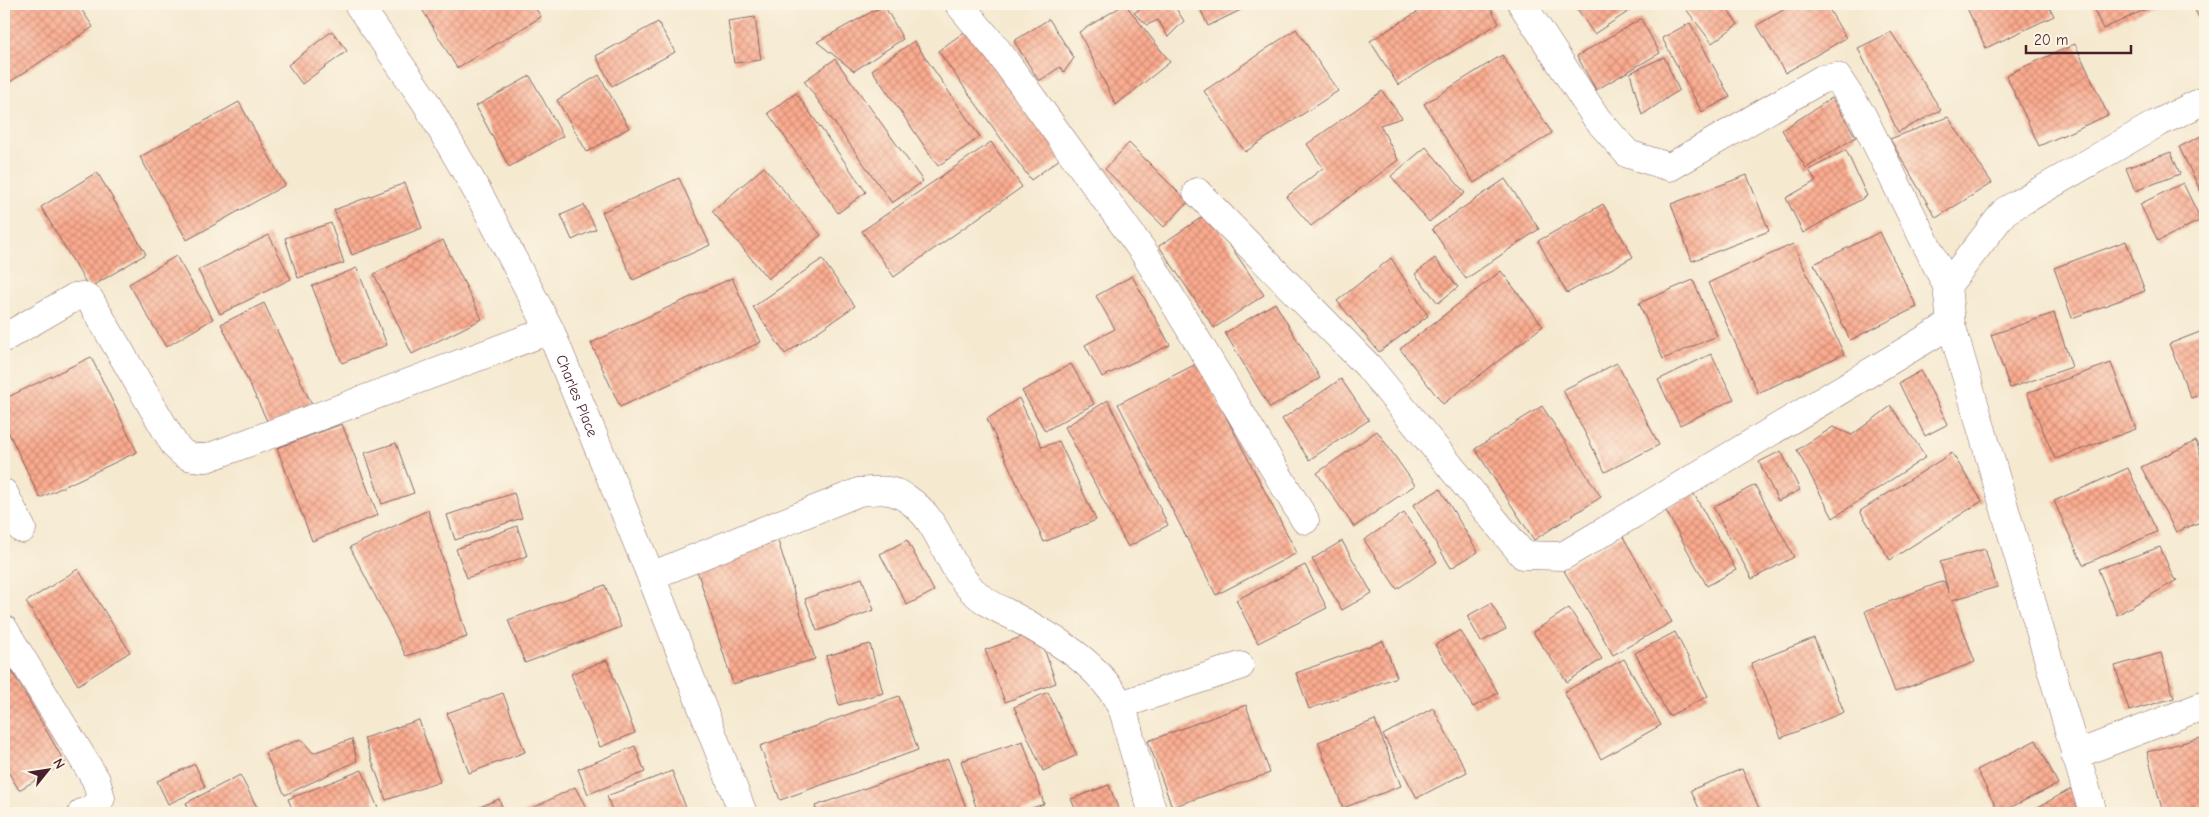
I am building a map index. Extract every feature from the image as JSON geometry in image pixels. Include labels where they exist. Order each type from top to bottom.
[{"type":"street","name":"Charles Place","points":[[358,4],[425,101],[481,198],[550,330],[651,576],[743,813]]},
{"type":"street","points":[[959,4],[998,51],[1145,254],[1305,520]]},
{"type":"street","points":[[1522,4],[1597,119],[1628,154],[1670,167],[1822,79],[1837,76],[1862,114],[1947,286],[1951,324],[2093,813]]},
{"type":"street","points":[[1947,286],[2006,211],[2156,124],[2205,100]]},
{"type":"street","points":[[1197,192],[1368,366],[1523,555],[1563,556],[1951,324]]},
{"type":"street","points":[[4,338],[75,297],[83,296],[90,300],[174,444],[183,455],[190,458],[207,458],[550,330]]},
{"type":"street","points":[[651,576],[859,492],[880,489],[905,497],[922,510],[935,528],[969,588],[987,604],[1062,643],[1085,661],[1105,683],[1120,705],[1152,813]]},
{"type":"street","points":[[4,493],[22,528]]},
{"type":"street","points":[[4,629],[96,780],[102,798],[93,808],[82,813]]},
{"type":"street","points":[[1120,705],[1240,666]]},
{"type":"street","points":[[2075,756],[2205,705]]},
{"type":"building","points":[[4,4],[78,4],[93,27],[4,86]]},
{"type":"building","points":[[419,4],[533,4],[541,17],[457,68]]},
{"type":"building","points":[[1125,4],[1170,62],[1116,105],[1079,32]]},
{"type":"building","points":[[1147,4],[1173,4],[1184,21],[1168,37],[1158,20],[1147,25],[1134,13]]},
{"type":"building","points":[[1198,4],[1253,4],[1208,26]]},
{"type":"building","points":[[1430,4],[1488,4],[1499,23],[1398,85],[1370,41]]},
{"type":"building","points":[[1574,4],[1640,4],[1594,34]]},
{"type":"building","points":[[1682,4],[1723,4],[1738,24],[1712,43]]},
{"type":"building","points":[[1794,4],[1826,4],[1846,38],[1785,73],[1757,25]]},
{"type":"building","points":[[1965,4],[2048,4],[2054,16],[1986,48]]},
{"type":"building","points":[[2091,4],[2157,4],[2103,29]]},
{"type":"building","points":[[2192,4],[2205,4],[2205,30]]},
{"type":"building","points":[[884,5],[903,39],[854,71],[817,42]]},
{"type":"building","points":[[755,17],[761,60],[734,63],[728,21]]},
{"type":"building","points":[[1049,19],[1074,58],[1064,72],[1060,67],[1039,81],[1014,41]]},
{"type":"building","points":[[1641,19],[1660,53],[1596,90],[1577,56]]},
{"type":"building","points":[[658,22],[675,52],[612,86],[596,56]]},
{"type":"building","points":[[1690,23],[1730,97],[1702,112],[1662,38]]},
{"type":"building","points":[[971,27],[1064,156],[1031,180],[938,51]]},
{"type":"building","points":[[1296,29],[1338,91],[1245,152],[1204,91]]},
{"type":"building","points":[[332,31],[347,51],[302,84],[288,65]]},
{"type":"building","points":[[1891,32],[1941,110],[1898,132],[1858,48]]},
{"type":"building","points":[[914,41],[980,137],[938,166],[872,70]]},
{"type":"building","points":[[2075,44],[2108,115],[2039,146],[2006,75]]},
{"type":"building","points":[[1502,55],[1552,133],[1474,183],[1424,104]]},
{"type":"building","points":[[1664,57],[1679,90],[1642,115],[1630,73]]},
{"type":"building","points":[[835,59],[923,181],[892,203],[804,81]]},
{"type":"building","points":[[599,75],[629,128],[587,152],[557,100]]},
{"type":"building","points":[[530,76],[563,136],[509,167],[476,106]]},
{"type":"building","points":[[1382,91],[1402,118],[1380,125],[1398,160],[1311,226],[1286,197],[1323,168],[1307,144]]},
{"type":"building","points":[[796,93],[866,192],[838,213],[768,113]]},
{"type":"building","points":[[1832,98],[1856,137],[1806,168],[1782,130]]},
{"type":"building","points":[[239,102],[285,185],[187,240],[140,157]]},
{"type":"building","points":[[1948,117],[1992,183],[1936,218],[1890,139]]},
{"type":"building","points":[[2205,134],[2205,200],[2179,147]]},
{"type":"building","points":[[991,142],[1022,187],[894,277],[862,231]]},
{"type":"building","points":[[1129,143],[1188,202],[1164,227],[1105,169]]},
{"type":"building","points":[[1426,147],[1465,193],[1429,222],[1391,176]]},
{"type":"building","points":[[1846,150],[1867,196],[1803,233],[1786,198],[1816,181],[1809,170]]},
{"type":"building","points":[[2171,152],[2180,174],[2135,191],[2126,168]]},
{"type":"building","points":[[764,167],[821,235],[768,279],[712,211]]},
{"type":"building","points":[[97,172],[146,254],[89,288],[41,207]]},
{"type":"building","points":[[1747,175],[1769,231],[1692,261],[1671,204]]},
{"type":"building","points":[[679,178],[710,245],[633,280],[602,212]]},
{"type":"building","points":[[1505,179],[1539,229],[1466,279],[1432,229]]},
{"type":"building","points":[[405,183],[422,228],[352,255],[334,210]]},
{"type":"building","points":[[2183,183],[2201,220],[2158,241],[2140,204]]},
{"type":"building","points":[[1603,204],[1633,257],[1567,293],[1538,241]]},
{"type":"building","points":[[584,205],[596,229],[572,240],[561,215]]},
{"type":"building","points":[[1208,213],[1264,295],[1214,328],[1159,246]]},
{"type":"building","points":[[331,223],[344,263],[298,278],[285,238]]},
{"type":"building","points":[[1880,232],[1917,307],[1850,340],[1814,264]]},
{"type":"building","points":[[269,235],[291,279],[220,314],[198,270]]},
{"type":"building","points":[[443,240],[482,319],[412,354],[374,274]]},
{"type":"building","points":[[2126,241],[2145,291],[2072,318],[2054,268]]},
{"type":"building","points":[[1793,244],[1844,354],[1758,393],[1708,283]]},
{"type":"building","points":[[176,256],[213,319],[166,347],[129,284]]},
{"type":"building","points":[[1391,258],[1428,316],[1379,352],[1337,301]]},
{"type":"building","points":[[1435,258],[1458,287],[1438,303],[1415,274]]},
{"type":"building","points":[[822,259],[855,306],[785,354],[753,307]]},
{"type":"building","points":[[357,268],[387,345],[342,363],[312,286]]},
{"type":"building","points":[[1501,271],[1543,326],[1443,404],[1400,349]]},
{"type":"building","points":[[1132,276],[1170,345],[1102,377],[1085,345],[1115,329],[1096,296]]},
{"type":"building","points":[[732,278],[761,342],[620,407],[591,343]]},
{"type":"building","points":[[1693,280],[1717,336],[1663,359],[1639,303]]},
{"type":"building","points":[[264,303],[312,405],[269,425],[221,324]]},
{"type":"building","points":[[1275,303],[1320,378],[1270,408],[1225,333]]},
{"type":"building","points":[[2054,313],[2072,367],[2010,388],[1991,335]]},
{"type":"building","points":[[2205,330],[2205,393],[2191,398],[2169,344]]},
{"type":"building","points":[[1711,354],[1734,399],[1680,425],[1658,380]]},
{"type":"building","points":[[91,357],[137,452],[40,498],[4,423],[4,399]]},
{"type":"building","points":[[1198,363],[1297,553],[1216,595],[1118,404]]},
{"type":"building","points":[[1617,363],[1659,445],[1605,472],[1563,390]]},
{"type":"building","points":[[2111,363],[2136,429],[2055,459],[2027,393]]},
{"type":"building","points":[[1071,364],[1094,404],[1045,431],[1022,391]]},
{"type":"building","points":[[1921,371],[1948,424],[1925,436],[1899,383]]},
{"type":"building","points":[[1341,379],[1369,420],[1309,460],[1282,419]]},
{"type":"building","points":[[1019,398],[1042,447],[1059,441],[1096,520],[1044,542],[987,419]]},
{"type":"building","points":[[1108,400],[1168,525],[1128,547],[1065,427]]},
{"type":"building","points":[[1542,406],[1601,497],[1534,540],[1475,449]]},
{"type":"building","points":[[1891,406],[1926,457],[1833,518],[1797,450],[1833,427],[1852,435]]},
{"type":"building","points":[[342,424],[378,515],[312,541],[277,448]]},
{"type":"building","points":[[1377,431],[1415,485],[1354,527],[1317,473]]},
{"type":"building","points":[[2196,441],[2205,469],[2205,520],[2176,532],[2141,467]]},
{"type":"building","points":[[396,443],[414,493],[382,504],[365,453]]},
{"type":"building","points":[[1781,451],[1800,490],[1778,501],[1759,462]]},
{"type":"building","points":[[1952,453],[1982,501],[1890,560],[1860,511]]},
{"type":"building","points":[[2128,468],[2157,532],[2083,565],[2054,501]]},
{"type":"building","points":[[1755,485],[1794,557],[1752,579],[1713,507]]},
{"type":"building","points":[[1440,489],[1478,552],[1451,568],[1413,505]]},
{"type":"building","points":[[514,493],[522,518],[455,540],[447,515]]},
{"type":"building","points":[[1694,494],[1736,570],[1707,586],[1665,509]]},
{"type":"building","points":[[428,510],[467,637],[406,656],[350,547]]},
{"type":"building","points":[[1404,513],[1437,562],[1397,589],[1364,540]]},
{"type":"building","points":[[517,526],[527,556],[467,578],[456,549]]},
{"type":"building","points":[[1622,535],[1672,622],[1613,655],[1563,569]]},
{"type":"building","points":[[907,540],[934,591],[907,605],[880,554]]},
{"type":"building","points":[[778,541],[815,659],[733,684],[696,567]]},
{"type":"building","points":[[1342,541],[1372,593],[1342,610],[1312,559]]},
{"type":"building","points":[[2160,547],[2174,579],[2177,580],[2117,615],[2098,569]]},
{"type":"building","points":[[1985,549],[1997,587],[1952,600],[1975,662],[1895,692],[1865,611],[1944,581],[1949,593],[1940,562]]},
{"type":"building","points":[[1305,565],[1327,608],[1258,643],[1236,600]]},
{"type":"building","points":[[78,569],[130,652],[78,685],[26,602]]},
{"type":"building","points":[[862,578],[874,610],[817,631],[805,599]]},
{"type":"building","points":[[605,585],[621,627],[525,663],[508,620]]},
{"type":"building","points":[[1491,603],[1506,629],[1481,642],[1467,616]]},
{"type":"building","points":[[1569,608],[1602,659],[1567,682],[1533,632]]},
{"type":"building","points":[[1460,630],[1498,693],[1473,707],[1435,645]]},
{"type":"building","points":[[1038,631],[1056,683],[1005,702],[985,650]]},
{"type":"building","points":[[1675,632],[1708,696],[1669,716],[1635,653]]},
{"type":"building","points":[[1814,638],[1844,712],[1781,738],[1751,663]]},
{"type":"building","points":[[1383,641],[1397,677],[1309,709],[1296,673]]},
{"type":"building","points":[[870,644],[883,693],[839,705],[826,656]]},
{"type":"building","points":[[2161,653],[2174,698],[2129,711],[2115,666]]},
{"type":"building","points":[[1624,659],[1661,725],[1601,759],[1564,692]]},
{"type":"building","points":[[607,660],[635,733],[600,747],[571,674]]},
{"type":"building","points":[[9,666],[65,763],[19,790],[4,765],[4,669]]},
{"type":"building","points":[[1048,692],[1077,755],[1043,771],[1014,707]]},
{"type":"building","points":[[503,693],[525,752],[469,773],[447,713]]},
{"type":"building","points":[[899,696],[918,750],[780,800],[760,746]]},
{"type":"building","points":[[1246,705],[1270,773],[1172,807],[1148,741]]},
{"type":"building","points":[[1433,708],[1467,772],[1417,798],[1383,735]]},
{"type":"building","points":[[419,720],[440,782],[386,800],[364,738]]},
{"type":"building","points":[[1375,720],[1401,786],[1343,808],[1318,742]]},
{"type":"building","points":[[2205,737],[2205,813],[2163,813],[2147,752]]},
{"type":"building","points":[[301,739],[313,753],[352,739],[357,761],[285,795],[265,753]]},
{"type":"building","points":[[2036,740],[2058,784],[1999,813],[1977,770]]},
{"type":"building","points":[[1023,741],[1044,804],[1016,813],[978,813],[961,761]]},
{"type":"building","points":[[635,746],[645,772],[588,794],[578,769]]},
{"type":"building","points":[[948,759],[968,813],[817,813],[815,806]]},
{"type":"building","points":[[195,764],[205,787],[168,804],[157,781]]},
{"type":"building","points":[[1742,769],[1761,813],[1701,813],[1691,790]]},
{"type":"building","points":[[362,770],[380,813],[294,813],[288,799]]},
{"type":"building","points":[[672,771],[688,813],[613,813],[607,796]]},
{"type":"building","points":[[240,775],[260,813],[191,813],[186,803]]},
{"type":"building","points":[[1109,785],[1120,813],[1077,813],[1071,799]]},
{"type":"building","points":[[575,787],[589,813],[523,813]]},
{"type":"building","points":[[2071,789],[2085,813],[2027,813]]},
{"type":"building","points":[[499,799],[504,813],[465,813]]}]
